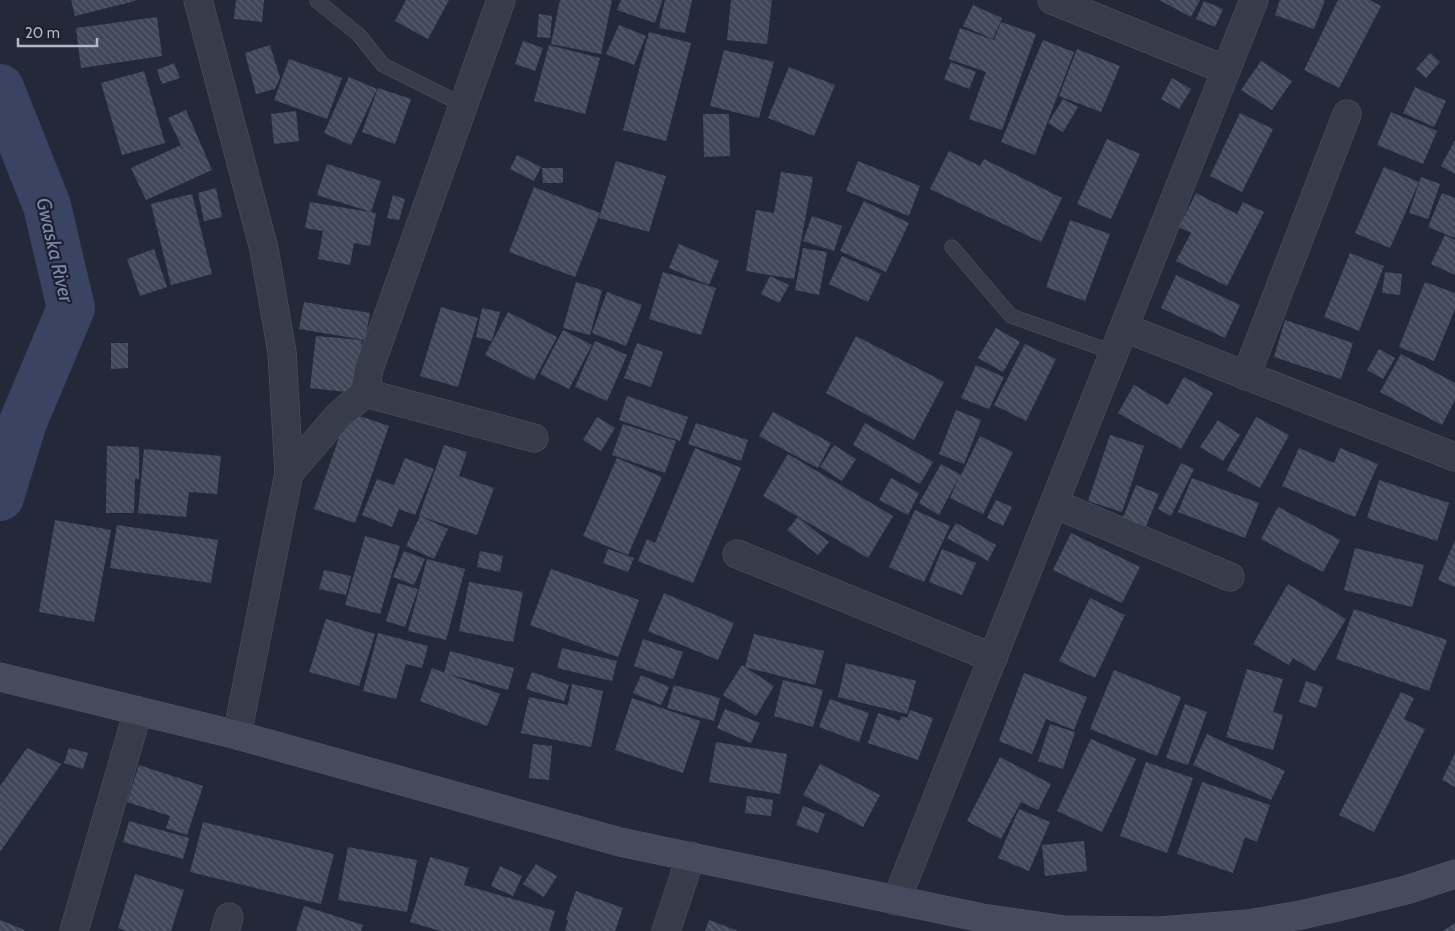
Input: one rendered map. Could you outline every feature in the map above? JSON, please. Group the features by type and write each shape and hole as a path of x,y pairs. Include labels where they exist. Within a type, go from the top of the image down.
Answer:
{"street":[{"path":"198,0 264,249 282,352 289,473 237,735"},
{"path":"289,473 339,415 365,393 369,369 500,0"},
{"path":"1052,0 1226,70"},
{"path":"896,901 1254,0"},
{"path":"1246,376 1347,114"},
{"path":"1120,340 1246,376 1455,457"},
{"path":"365,393 534,438"},
{"path":"1055,504 1230,577"},
{"path":"737,554 993,658"},
{"path":"6,679 237,735 620,842 896,901 982,918 1065,930 1159,931 1248,924 1301,916 1406,890 1455,874"},
{"path":"74,931 138,711"},
{"path":"666,931 691,856"}],"lane":[{"path":"317,1 358,35 383,65 463,105"},
{"path":"952,247 1011,316 1120,340"}],"building":[{"path":"71,0 135,0 135,1 75,16"},
{"path":"236,0 264,0 262,22 234,19"},
{"path":"406,0 449,0 428,39 395,21"},
{"path":"560,0 612,0 601,54 551,44"},
{"path":"621,0 662,1 655,23 617,10"},
{"path":"665,0 692,0 685,33 659,28"},
{"path":"731,0 772,0 767,44 727,40"},
{"path":"1159,0 1200,0 1191,17"},
{"path":"1280,0 1325,0 1314,29 1275,15"},
{"path":"1338,0 1370,0 1381,6 1339,88 1304,70"},
{"path":"1204,1 1223,9 1215,27 1196,19"},
{"path":"973,5 1002,18 993,39 963,26"},
{"path":"539,14 552,16 550,38 537,37"},
{"path":"157,17 162,56 81,68 76,28"},
{"path":"1001,22 1036,34 1002,130 969,119 986,72 949,59 960,28 994,40"},
{"path":"619,25 646,36 634,65 606,54"},
{"path":"649,32 691,43 666,141 623,130"},
{"path":"1043,40 1074,52 1035,155 1001,142"},
{"path":"523,41 543,48 535,71 515,64"},
{"path":"270,45 280,78 275,89 256,94 245,53"},
{"path":"549,45 600,58 585,114 534,101"},
{"path":"1077,49 1120,66 1101,112 1059,96"},
{"path":"724,50 774,62 759,118 710,106"},
{"path":"1430,53 1440,62 1426,78 1416,69"},
{"path":"289,59 342,78 327,119 274,100"},
{"path":"1261,61 1292,81 1272,110 1241,90"},
{"path":"951,62 976,72 969,89 944,79"},
{"path":"174,63 180,78 162,84 157,70"},
{"path":"789,67 835,85 814,136 768,118"},
{"path":"144,71 165,143 122,155 101,83"},
{"path":"349,77 377,89 351,145 324,133"},
{"path":"1172,78 1191,89 1179,109 1161,99"},
{"path":"1415,87 1446,101 1434,127 1403,113"},
{"path":"378,88 411,99 395,144 362,132"},
{"path":"1063,99 1078,107 1063,132 1048,123"},
{"path":"186,110 212,170 146,200 131,168 181,145 168,118"},
{"path":"296,111 299,141 274,144 271,114"},
{"path":"1391,112 1437,131 1423,164 1377,145"},
{"path":"1240,113 1273,129 1242,192 1210,176"},
{"path":"703,114 729,114 730,156 704,157"},
{"path":"1107,139 1140,154 1111,219 1077,204"},
{"path":"1455,140 1455,174 1441,166"},
{"path":"949,151 980,166 984,159 1062,198 1041,242 930,189"},
{"path":"517,155 541,167 534,181 510,169"},
{"path":"616,161 666,176 649,232 599,218"},
{"path":"858,161 920,186 909,216 846,191"},
{"path":"327,164 381,181 371,212 317,195"},
{"path":"1384,167 1419,182 1390,248 1355,233"},
{"path":"542,168 563,168 563,183 543,183"},
{"path":"781,172 813,177 794,279 746,271 756,210 774,213"},
{"path":"1421,177 1440,184 1428,219 1409,213"},
{"path":"534,187 600,213 575,277 509,252"},
{"path":"216,188 222,217 204,221 198,193"},
{"path":"1196,193 1237,214 1243,202 1264,212 1227,286 1176,261 1191,233 1179,227"},
{"path":"1442,193 1455,198 1455,238 1428,227"},
{"path":"192,194 212,274 171,285 151,204"},
{"path":"393,195 405,199 399,220 387,218"},
{"path":"864,201 909,223 886,272 840,251"},
{"path":"310,202 376,213 370,246 354,243 350,265 318,259 323,231 305,228"},
{"path":"812,216 842,226 834,251 803,241"},
{"path":"1070,220 1110,234 1085,301 1046,287"},
{"path":"1445,235 1455,240 1455,275 1431,264"},
{"path":"679,244 719,261 709,285 669,268"},
{"path":"803,248 827,252 819,295 795,290"},
{"path":"154,249 167,287 140,296 127,259"},
{"path":"1350,253 1384,266 1359,331 1324,317"},
{"path":"842,256 881,274 868,302 829,284"},
{"path":"663,272 716,288 701,335 649,319"},
{"path":"1385,272 1402,274 1400,295 1382,293"},
{"path":"1176,275 1240,305 1225,338 1161,308"},
{"path":"770,276 789,285 779,303 761,294"},
{"path":"576,282 602,290 590,335 563,328"},
{"path":"1425,282 1455,293 1455,309 1434,361 1399,347"},
{"path":"607,292 642,305 626,346 592,333"},
{"path":"304,302 370,313 365,340 299,329"},
{"path":"441,307 478,318 458,387 420,376"},
{"path":"482,308 500,312 492,341 476,337"},
{"path":"508,312 557,337 534,380 485,355"},
{"path":"1285,320 1353,343 1341,379 1274,357"},
{"path":"996,328 1020,342 1003,372 978,358"},
{"path":"563,330 592,345 569,389 540,374"},
{"path":"316,336 362,340 356,393 310,388"},
{"path":"856,336 944,382 914,440 826,393"},
{"path":"595,341 627,355 607,401 575,387"},
{"path":"111,343 128,343 128,368 111,369"},
{"path":"637,343 663,352 651,387 624,378"},
{"path":"1025,344 1056,359 1026,421 994,405"},
{"path":"1379,349 1395,358 1383,379 1367,370"},
{"path":"1401,354 1455,383 1455,400 1442,425 1380,392"},
{"path":"976,365 1004,377 989,409 961,398"},
{"path":"1184,377 1213,393 1181,449 1118,413 1134,385 1168,405"},
{"path":"627,396 688,417 680,441 619,420"},
{"path":"956,410 981,420 964,464 939,454"},
{"path":"348,412 389,426 355,523 314,509"},
{"path":"773,412 831,443 818,468 759,436"},
{"path":"597,417 615,428 601,451 583,440"},
{"path":"1256,417 1289,435 1260,488 1227,470"},
{"path":"1218,420 1240,435 1223,461 1200,447"},
{"path":"696,423 748,440 741,461 688,444"},
{"path":"865,423 933,462 920,484 853,445"},
{"path":"623,424 676,441 665,473 612,455"},
{"path":"1110,435 1144,446 1122,512 1088,501"},
{"path":"980,436 1013,452 983,514 950,498 959,477 939,515 919,503 941,464 961,475"},
{"path":"444,445 467,452 459,476 494,488 477,535 419,516"},
{"path":"834,445 856,459 842,481 820,467"},
{"path":"107,446 139,447 139,479 135,479 134,513 106,513"},
{"path":"695,448 741,468 693,583 638,561 647,539 655,543"},
{"path":"1299,448 1334,463 1340,448 1378,464 1355,517 1282,486"},
{"path":"144,449 221,456 217,494 189,492 186,517 138,513"},
{"path":"788,454 893,516 868,558 763,496"},
{"path":"405,458 434,469 415,515 399,509 392,527 362,515 377,479 394,485"},
{"path":"617,458 662,477 628,555 583,536"},
{"path":"1181,463 1194,469 1171,516 1158,509"},
{"path":"891,478 919,493 908,515 879,500"},
{"path":"1192,478 1259,503 1245,538 1178,512"},
{"path":"1379,480 1449,503 1437,541 1367,518"},
{"path":"1136,485 1159,494 1145,529 1122,520"},
{"path":"996,500 1012,507 1003,526 987,518"},
{"path":"1278,507 1340,540 1323,572 1261,539"},
{"path":"915,510 950,526 924,582 889,567"},
{"path":"420,516 448,529 434,559 406,546"},
{"path":"798,517 829,542 818,555 787,530"},
{"path":"55,520 111,530 94,622 39,612"},
{"path":"956,523 996,545 988,561 947,538"},
{"path":"117,525 218,540 211,583 110,568"},
{"path":"1071,533 1140,567 1122,603 1053,570"},
{"path":"365,536 400,546 380,614 345,605"},
{"path":"1455,540 1455,587 1438,580"},
{"path":"1355,548 1424,565 1412,607 1344,590"},
{"path":"608,549 634,558 628,572 603,563"},
{"path":"942,549 976,563 962,595 929,582"},
{"path":"404,551 425,559 414,585 393,577"},
{"path":"480,551 503,556 500,572 477,567"},
{"path":"427,559 465,569 446,640 408,631"},
{"path":"551,569 639,600 618,657 530,625"},
{"path":"324,570 351,576 346,595 319,589"},
{"path":"469,582 523,592 513,642 459,631"},
{"path":"398,583 418,589 405,627 386,621"},
{"path":"1288,584 1346,619 1315,671 1293,658 1289,665 1253,644"},
{"path":"664,593 734,623 718,660 648,631"},
{"path":"1090,598 1125,615 1095,678 1059,661"},
{"path":"1354,609 1447,640 1429,691 1336,659"},
{"path":"326,619 375,634 359,686 309,672"},
{"path":"378,633 428,646 422,668 406,664 396,699 363,691"},
{"path":"754,634 824,651 815,685 745,667"},
{"path":"643,639 683,652 673,679 634,666"},
{"path":"562,648 617,661 612,681 557,668"},
{"path":"450,651 514,668 508,690 444,673"},
{"path":"846,663 916,681 907,714 838,697"},
{"path":"742,665 774,686 756,716 723,695"},
{"path":"432,668 500,694 487,726 420,701"},
{"path":"1247,669 1283,679 1273,712 1283,715 1273,750 1226,737"},
{"path":"1114,670 1181,697 1157,756 1090,729"},
{"path":"532,672 569,685 564,701 526,689"},
{"path":"1024,673 1087,697 1074,730 1046,719 1032,754 999,741"},
{"path":"641,675 669,687 661,705 633,693"},
{"path":"783,680 823,690 813,727 774,716"},
{"path":"1306,681 1323,687 1316,708 1299,702"},
{"path":"572,684 603,691 591,747 521,733 529,697 568,705"},
{"path":"674,685 720,698 714,721 667,708"},
{"path":"1401,692 1414,698 1404,719 1425,729 1374,832 1339,815"},
{"path":"632,698 700,721 683,773 615,750"},
{"path":"830,699 869,713 859,742 819,727"},
{"path":"1185,704 1207,712 1188,765 1166,758"},
{"path":"725,709 760,723 751,743 717,728"},
{"path":"910,710 933,718 918,760 868,743 878,713 900,721 901,716 907,718"},
{"path":"1050,724 1075,732 1063,769 1038,761"},
{"path":"1207,734 1285,771 1271,800 1193,765"},
{"path":"1091,739 1136,759 1102,832 1057,811"},
{"path":"716,742 787,754 780,794 709,782"},
{"path":"533,744 552,746 549,780 529,778"},
{"path":"27,748 61,764 0,852 0,786"},
{"path":"69,748 88,753 83,769 64,763"},
{"path":"1455,753 1455,787 1442,780"},
{"path":"1000,757 1051,784 1038,810 1021,802 1001,839 967,821"},
{"path":"1146,762 1193,778 1167,853 1120,836"},
{"path":"820,764 880,795 863,827 803,795"},
{"path":"139,765 203,786 187,835 166,828 170,816 127,802"},
{"path":"1202,782 1270,805 1257,842 1245,837 1233,873 1177,854"},
{"path":"747,796 773,800 771,816 745,813"},
{"path":"803,806 825,814 818,833 796,825"},
{"path":"1019,809 1050,822 1029,871 998,858"},
{"path":"129,821 189,838 183,859 123,842"},
{"path":"203,822 334,854 321,904 190,872"},
{"path":"1084,841 1087,871 1045,876 1042,845"},
{"path":"348,847 417,860 407,912 338,900"},
{"path":"430,857 469,868 464,885 555,911 549,931 440,931 410,922"},
{"path":"536,864 557,876 544,897 523,884"},
{"path":"500,866 522,876 513,896 491,886"},
{"path":"135,874 184,890 171,931 126,931 118,928"},
{"path":"576,891 623,908 615,931 565,931 568,920 566,919"},
{"path":"304,906 363,925 361,931 296,931"},
{"path":"0,920 22,929 25,931 0,931"},
{"path":"709,920 738,931 705,931"},
{"path":"1455,923 1455,931 1443,931"}],"waterway":[{"name":"Gwaska River","path":"0,88 47,206 71,308 23,422 0,497"}]}
